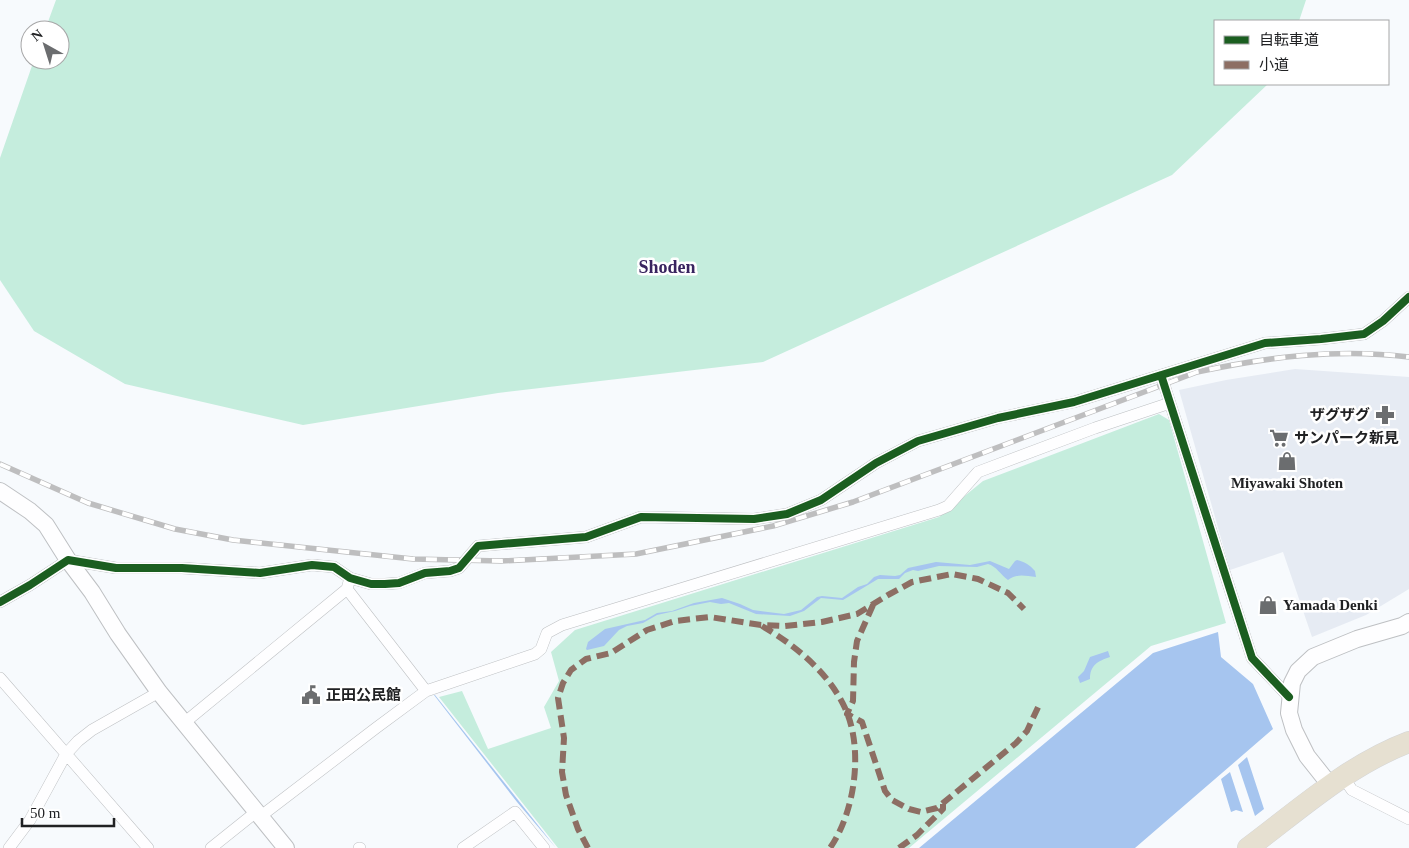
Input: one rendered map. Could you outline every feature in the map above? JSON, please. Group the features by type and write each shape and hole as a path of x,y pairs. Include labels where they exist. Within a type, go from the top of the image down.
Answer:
{"highway":[{"path":"1248,848 1336,781 1372,759 1409,742"}],"street":[{"path":"184,722 348,583 399,582 425,573 450,571 459,568 478,546 586,537 642,517 754,519 787,514 821,500 876,463 918,441 998,418 1074,402 1265,343 1364,334 1383,321 1409,297"},
{"path":"1162,375 1252,658 1289,697"},
{"path":"211,848 426,691 535,654 541,649 547,633 562,625 939,510 948,506 978,472 1095,428 1170,403"},
{"path":"0,492 46,525 159,692 286,848"},
{"path":"0,602 68,560 116,568 182,568 260,573 312,566 334,567 348,583 426,691"},
{"path":"1409,622 1402,626 1357,639 1313,657 1298,671 1292,683 1289,697 1289,713 1306,756 1336,781 1409,819"},
{"path":"0,678 148,848"},
{"path":"9,848 30,820 66,754 78,740 159,692"},
{"path":"464,848 515,812 544,848"}],"shaded area":[{"name":"サンパーク新見","path":"1295,369 1409,377 1409,589 1366,615 1312,637 1283,552 1230,570 1179,390"}],"green space":[{"path":"56,0 1306,0 1299,20 1214,20 1214,85 1267,85 1172,175 763,362 498,393 303,425 125,384 34,331 0,280 0,158 31,70 70,70 70,20 49,20"},
{"path":"1159,414 1169,420 1226,623 1151,646 909,848 558,848 439,697 462,691 488,749 551,728 544,707 559,681 551,652 575,630 939,517 983,481"}],"water":[{"path":"1017,560 1031,567 1035,571 1036,577 1018,576 1008,580 988,564 977,567 939,566 918,571 913,570 905,573 899,579 878,579 843,600 821,598 804,611 790,616 756,614 729,603 710,602 657,615 643,623 627,626 619,630 604,646 586,649 588,642 605,629 645,620 657,613 672,611 694,603 722,598 753,610 784,614 801,610 817,597 842,598 858,587 867,584 874,577 880,575 900,575 908,568 936,562 970,565 990,561 1009,569"},
{"path":"1218,632 1221,657 1253,684 1273,729 1135,848 919,848 1153,653"},
{"path":"1108,651 1110,657 1096,664 1091,670 1090,679 1080,683 1078,677 1084,671 1090,657"},
{"path":"435,695 556,848 517,802"},
{"path":"1247,757 1264,809 1255,816 1238,765"},
{"path":"1230,772 1243,812 1236,810 1231,812 1221,779"}],"railway":[{"path":"0,464 88,503 175,529 233,540 413,559 501,561 636,554 773,526 853,502 1197,372 1276,358 1329,354 1382,354 1409,357"}],"marked path":[{"path":"588,848 578,829 566,795 562,772 564,738 558,698 563,683 571,670 586,659 611,653 647,630 675,621 710,617 761,625 785,626 822,622 857,614 912,582 952,574 978,579 1008,593 1024,609"},
{"path":"873,605 857,641 854,662 853,701 847,714 862,722 885,791 892,800 909,809 921,812 937,808 1016,743 1027,731 1040,703"},
{"path":"762,626 799,651 830,683 845,708 851,724 855,761 851,799 846,817 830,848"},
{"path":"899,848 917,835 943,809 943,804"}],"cycle path":[{"path":"0,602 68,560 116,568 182,568 260,573 312,565 334,567 350,578 371,584 385,584 399,583 425,573 450,571 459,568 478,546 586,537 641,517 754,519 787,514 821,500 876,463 918,441 998,418 1074,402 1265,343 1364,334 1383,321 1409,297"},
{"path":"1161,375 1252,658 1289,697"}],"place":[{"name":"ザグザグ","path":"1385,415"},
{"name":"サンパーク新見","path":"1279,438"},
{"name":"Miyawaki Shoten","path":"1287,461"},
{"name":"Yamada Denki","path":"1268,605"},
{"name":"正田公民館","path":"311,695"}],"district":[{"name":"Shoden","path":"667,267"}]}
